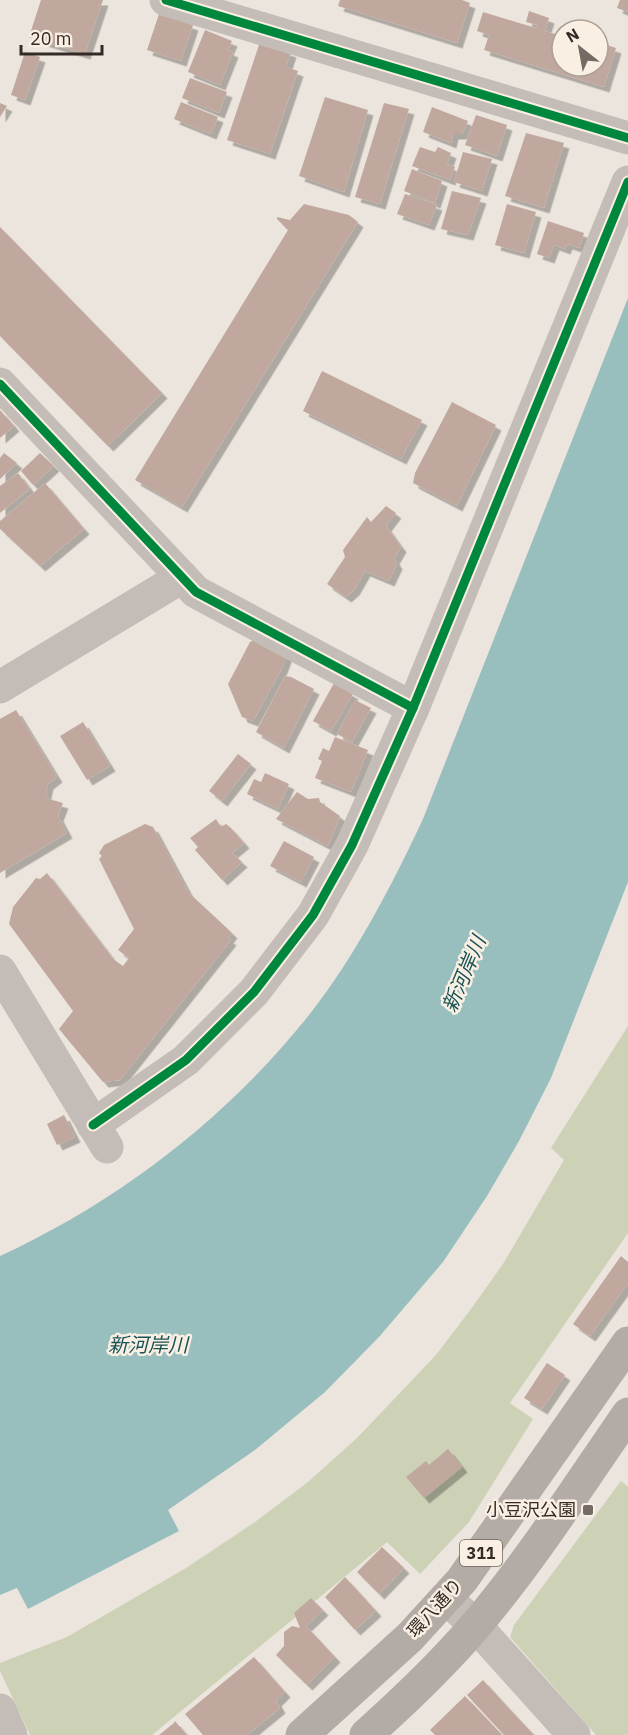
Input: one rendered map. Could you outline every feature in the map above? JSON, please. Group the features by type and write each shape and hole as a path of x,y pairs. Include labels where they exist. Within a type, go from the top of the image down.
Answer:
{"main road":[{"name":"環八通り","path":"302,1735 410,1637 462,1580 628,1343"},
{"name":"311","path":"366,1735 428,1677 476,1626 528,1558 628,1414"}],"street":[{"path":"166,0 628,138"},
{"path":"0,971 100,1136 186,1060 254,992 313,915 352,845 413,708 628,182"},
{"path":"0,384 196,592 413,708"},
{"path":"0,687 182,577"},
{"path":"446,1598 476,1626 574,1735"},
{"path":"0,1710 11,1735"}],"green space":[{"path":"628,1026 628,1233 510,1403 533,1419 469,1522 420,1574 387,1542 152,1735 30,1735 0,1671 0,1663 67,1637 186,1568 255,1522 308,1482 358,1437 436,1355 503,1264 564,1160 551,1148"},
{"path":"621,1481 628,1487 628,1735 596,1735 510,1637 514,1625"}],"water":[{"name":"新河岸川","path":"628,298 628,882 551,1078 519,1141 487,1196 443,1262 379,1337 325,1392 255,1450 168,1510 179,1531 28,1609 17,1588 0,1595 0,1256 87,1210 168,1154 207,1122 277,1053 309,1015 342,969 385,895 423,819"}],"building":[{"path":"41,0 103,0 85,54 29,37"},
{"path":"340,0 462,0 470,3 457,43 338,6"},
{"path":"620,0 628,0 628,12 617,8"},
{"path":"529,11 549,18 545,31 550,32 550,70 484,50 489,35 477,31 483,12 536,28 537,25 526,22"},
{"path":"159,14 193,25 181,61 147,50"},
{"path":"205,30 232,41 228,50 233,52 220,85 188,72"},
{"path":"260,42 291,52 286,67 298,71 270,154 227,140"},
{"path":"610,46 616,48 610,68"},
{"path":"25,52 40,57 25,100 11,95"},
{"path":"190,78 227,92 219,113 182,98"},
{"path":"575,78 607,78 604,87"},
{"path":"325,97 368,110 344,192 299,176"},
{"path":"181,102 218,117 211,134 174,119"},
{"path":"0,103 7,106 0,117"},
{"path":"384,103 409,109 380,204 355,197"},
{"path":"432,107 468,121 462,134 453,134 451,143 423,132"},
{"path":"476,115 507,125 497,156 465,145"},
{"path":"526,133 564,143 544,208 505,196"},
{"path":"420,147 435,152 438,147 451,153 447,164 455,167 450,180 412,166"},
{"path":"463,152 492,159 482,191 454,182"},
{"path":"412,169 442,181 435,203 404,191"},
{"path":"452,191 481,198 468,235 441,229"},
{"path":"405,194 437,205 429,225 397,214"},
{"path":"304,204 349,215 358,222 182,507 135,480 288,230 277,217 290,220"},
{"path":"507,204 536,212 524,253 495,245"},
{"path":"548,221 584,233 579,248 567,244 565,249 554,245 549,258 537,254"},
{"path":"0,227 162,393 108,446 0,336"},
{"path":"322,371 422,420 401,459 303,411"},
{"path":"452,402 496,425 457,506 413,483 415,473"},
{"path":"0,410 14,426 0,438"},
{"path":"4,453 17,463 0,479 0,458"},
{"path":"40,453 54,466 33,485 21,471"},
{"path":"18,473 30,489 0,513 0,486"},
{"path":"45,483 84,529 40,566 0,529 0,521"},
{"path":"386,506 396,513 386,526 401,547 394,559 397,564 389,581 365,571 354,590 346,597 327,584 345,557 343,550 367,517 371,522"},
{"path":"260,637 288,652 282,668 253,721 242,717 228,684 250,642"},
{"path":"285,676 314,689 284,748 256,732"},
{"path":"334,683 353,694 331,731 313,721"},
{"path":"355,700 371,708 352,742 337,734"},
{"path":"16,710 57,777 48,784 46,793 49,799 63,803 58,816 67,833 0,873 0,719"},
{"path":"83,722 110,766 87,780 60,736"},
{"path":"335,737 368,750 351,792 315,778 322,761 318,759 323,748 329,751"},
{"path":"238,754 251,764 222,801 209,791"},
{"path":"265,773 289,784 278,809 247,794 254,779 261,782"},
{"path":"297,792 308,799 319,798 320,802 340,816 328,846 276,819"},
{"path":"216,819 221,827 226,824 231,828 244,843 232,853 242,862 222,880 195,850 198,847 190,838"},
{"path":"145,824 153,827 188,892 232,933 228,938 231,940 120,1080 103,1082 59,1029 73,1011 9,924 13,907 36,878 40,879 47,873 113,959 123,966 129,958 118,950 134,929 99,859 102,856 99,853 104,845"},
{"path":"284,841 314,857 301,882 270,866"},
{"path":"64,1115 75,1137 57,1145 47,1124"},
{"path":"621,1256 628,1262 628,1283 590,1336 573,1324"},
{"path":"547,1363 565,1375 542,1409 524,1398"},
{"path":"448,1449 462,1467 424,1498 406,1477 426,1461 429,1465"},
{"path":"382,1547 404,1568 379,1594 357,1572"},
{"path":"345,1577 376,1611 355,1630 325,1597"},
{"path":"311,1598 323,1610 306,1626 335,1657 307,1685 276,1655 284,1646 284,1632 292,1626 300,1628 294,1613"},
{"path":"254,1657 285,1692 276,1701 280,1708 247,1735 203,1735 185,1714"},
{"path":"483,1680 534,1735 504,1735 467,1695"},
{"path":"465,1696 502,1735 435,1735 430,1730"},
{"path":"175,1721 187,1735 159,1735 174,1723"}],"cycle path":[{"path":"166,0 628,138"},
{"path":"93,1125 186,1060 254,992 313,915 352,845 413,708 628,182"},
{"path":"0,384 196,592 413,708"}],"place":[{"name":"小豆沢公園","path":"588,1510"}]}
